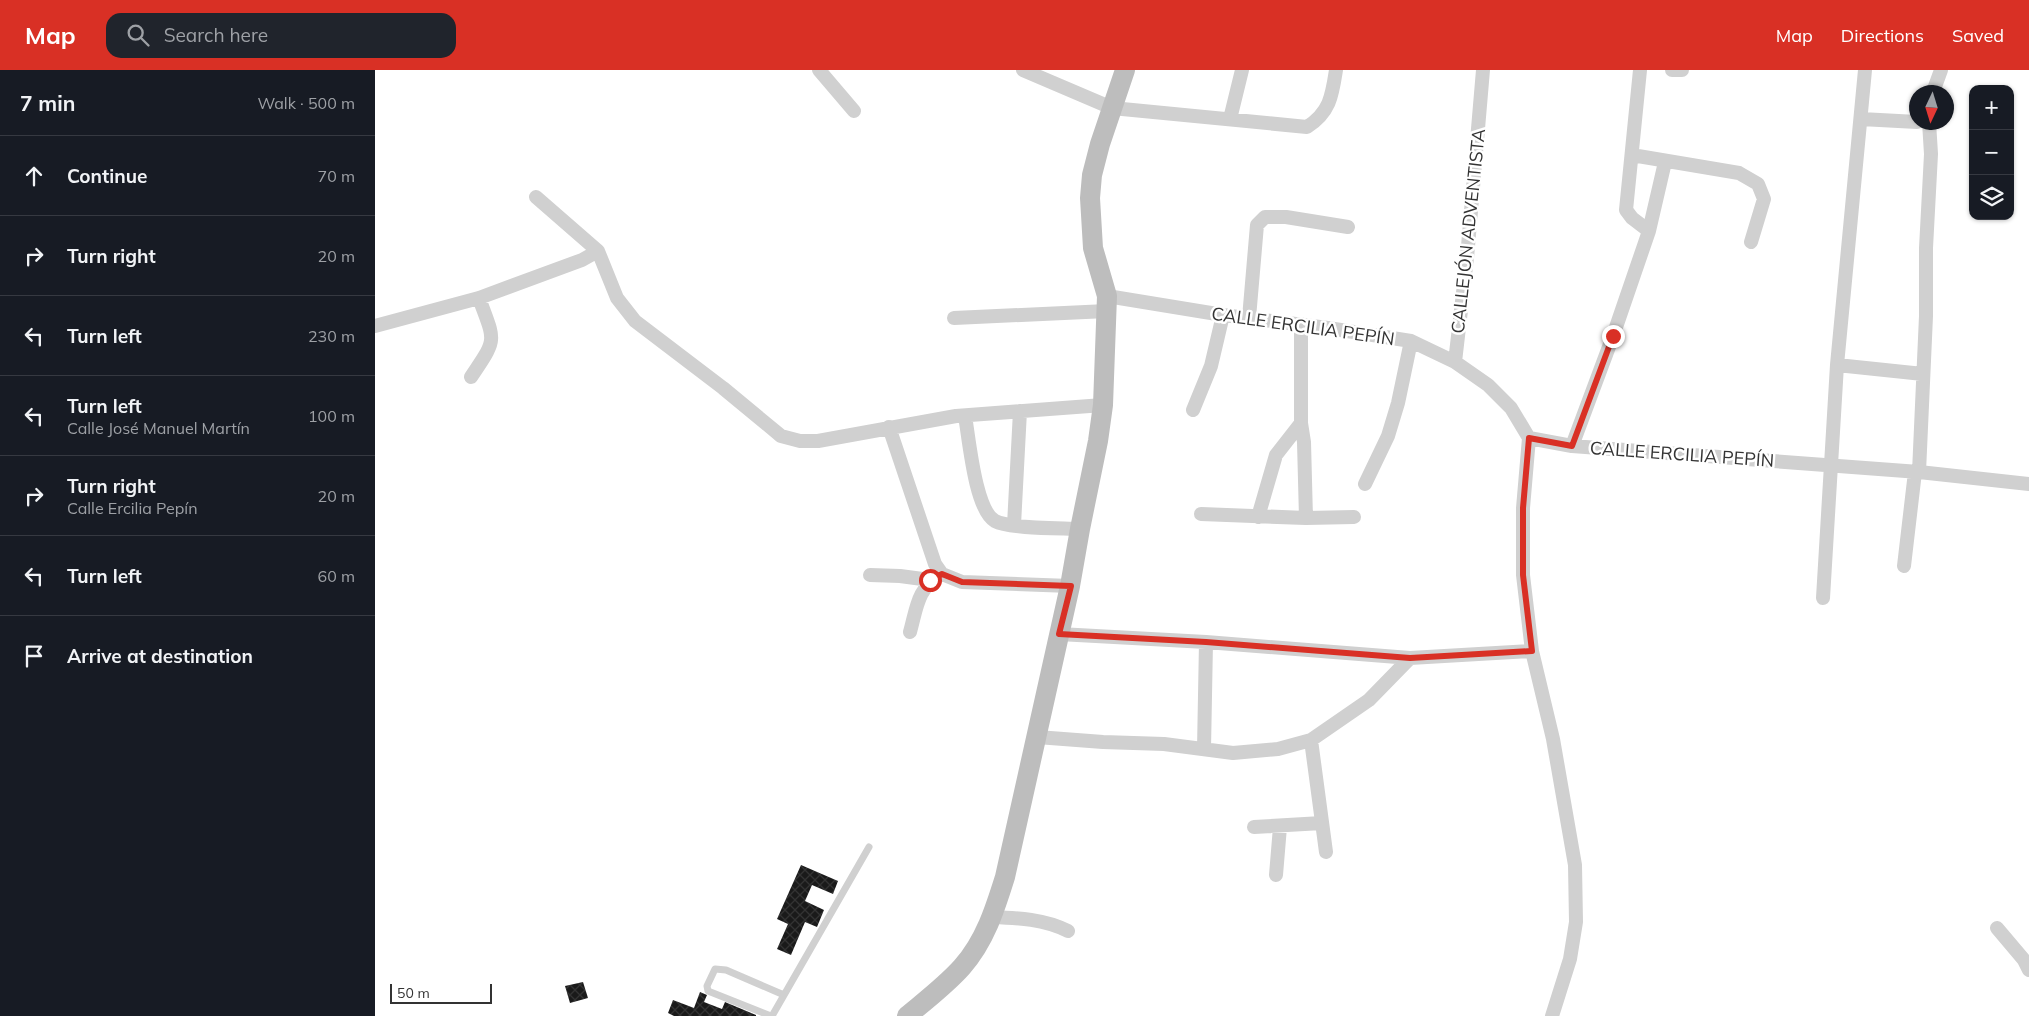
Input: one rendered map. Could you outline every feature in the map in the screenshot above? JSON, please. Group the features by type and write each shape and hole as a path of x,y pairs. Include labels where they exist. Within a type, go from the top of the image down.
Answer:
{"street":[{"path":"818,70 854,111"},
{"path":"1023,70 1112,108 1307,127 1317,121 1326,109 1332,97 1336,70"},
{"path":"907,1016 962,968 978,946 992,917 1005,877 1021,796 1037,737 1071,586 1080,529 1098,441 1103,405 1107,303 1093,248 1089,198 1092,174 1100,144 1125,70"},
{"path":"1231,119 1242,70"},
{"name":"CALLEJÓN ADVENTISTA","path":"1455,362 1468,249 1483,70"},
{"path":"1640,70 1627,210 1632,218 1649,231"},
{"path":"1672,70 1682,70"},
{"path":"1823,598 1837,365 1865,70"},
{"path":"1936,85 1941,70"},
{"path":"1861,119 1909,122"},
{"path":"1905,566 1917,472 1923,374 1931,154 1929,130"},
{"path":"1632,155 1739,173 1758,184 1764,199 1751,242"},
{"path":"1572,446 1613,336 1649,231 1665,162"},
{"path":"536,197 598,251 617,298 635,321 723,388 781,436 800,441 819,441 889,427 965,416 1103,405"},
{"path":"1249,318 1257,225 1265,217 1286,217 1348,227"},
{"path":"375,326 479,298 582,260 598,251"},
{"path":"471,377 490,348 493,337 479,298"},
{"name":"CALLE ERCILIA PEPÍN","path":"953,318 1107,303 1301,324 1411,341 1455,362 1487,385 1511,408 1529,438 1572,446 1917,472 2029,484"},
{"path":"1193,410 1211,366 1223,315"},
{"path":"1301,324 1301,423 1304,442 1306,518"},
{"path":"1365,484 1388,436 1398,403 1411,341"},
{"path":"1837,365 1923,374"},
{"path":"1015,526 1021,412"},
{"path":"965,416 979,496 987,513 995,521 1015,526 1080,529"},
{"path":"1259,517 1276,455 1301,423"},
{"path":"889,427 935,564 936,577 919,598 910,632"},
{"path":"1529,438 1523,508 1523,575 1532,651 1553,739 1575,865 1576,922 1570,959 1552,1016"},
{"path":"1201,514 1306,518 1354,517"},
{"path":"870,575 936,577 962,582 1071,586"},
{"path":"1059,634 1206,642 1410,658 1532,651"},
{"path":"1204,749 1206,642"},
{"path":"1037,737 1164,744 1233,753 1278,749 1311,740 1369,700 1410,658"},
{"path":"1311,740 1326,852"},
{"path":"1254,827 1322,823"},
{"path":"1276,876 1279,827"},
{"path":"992,917 1029,919 1052,923 1068,931"},
{"path":"1997,928 2024,960 2029,970"}],"lane":[{"path":"784,995 726,970 715,970 707,986 708,991 772,1016 784,995 869,846"}],"building":[{"path":"801,865 838,881 833,894 812,885 805,901 824,910 817,927 805,922 791,955 777,949 788,924 777,919"},
{"path":"583,982 588,998 570,1003 565,986"},
{"path":"700,992 707,995 704,1002 722,1009 725,1002 756,1016 674,1016 668,1013 673,1000 694,1008"}],"route":[{"path":"930,580 942,574 962,582 1071,586 1059,634 1206,642 1410,658 1532,651 1523,575 1523,508 1529,438 1572,446 1613,336"}]}
